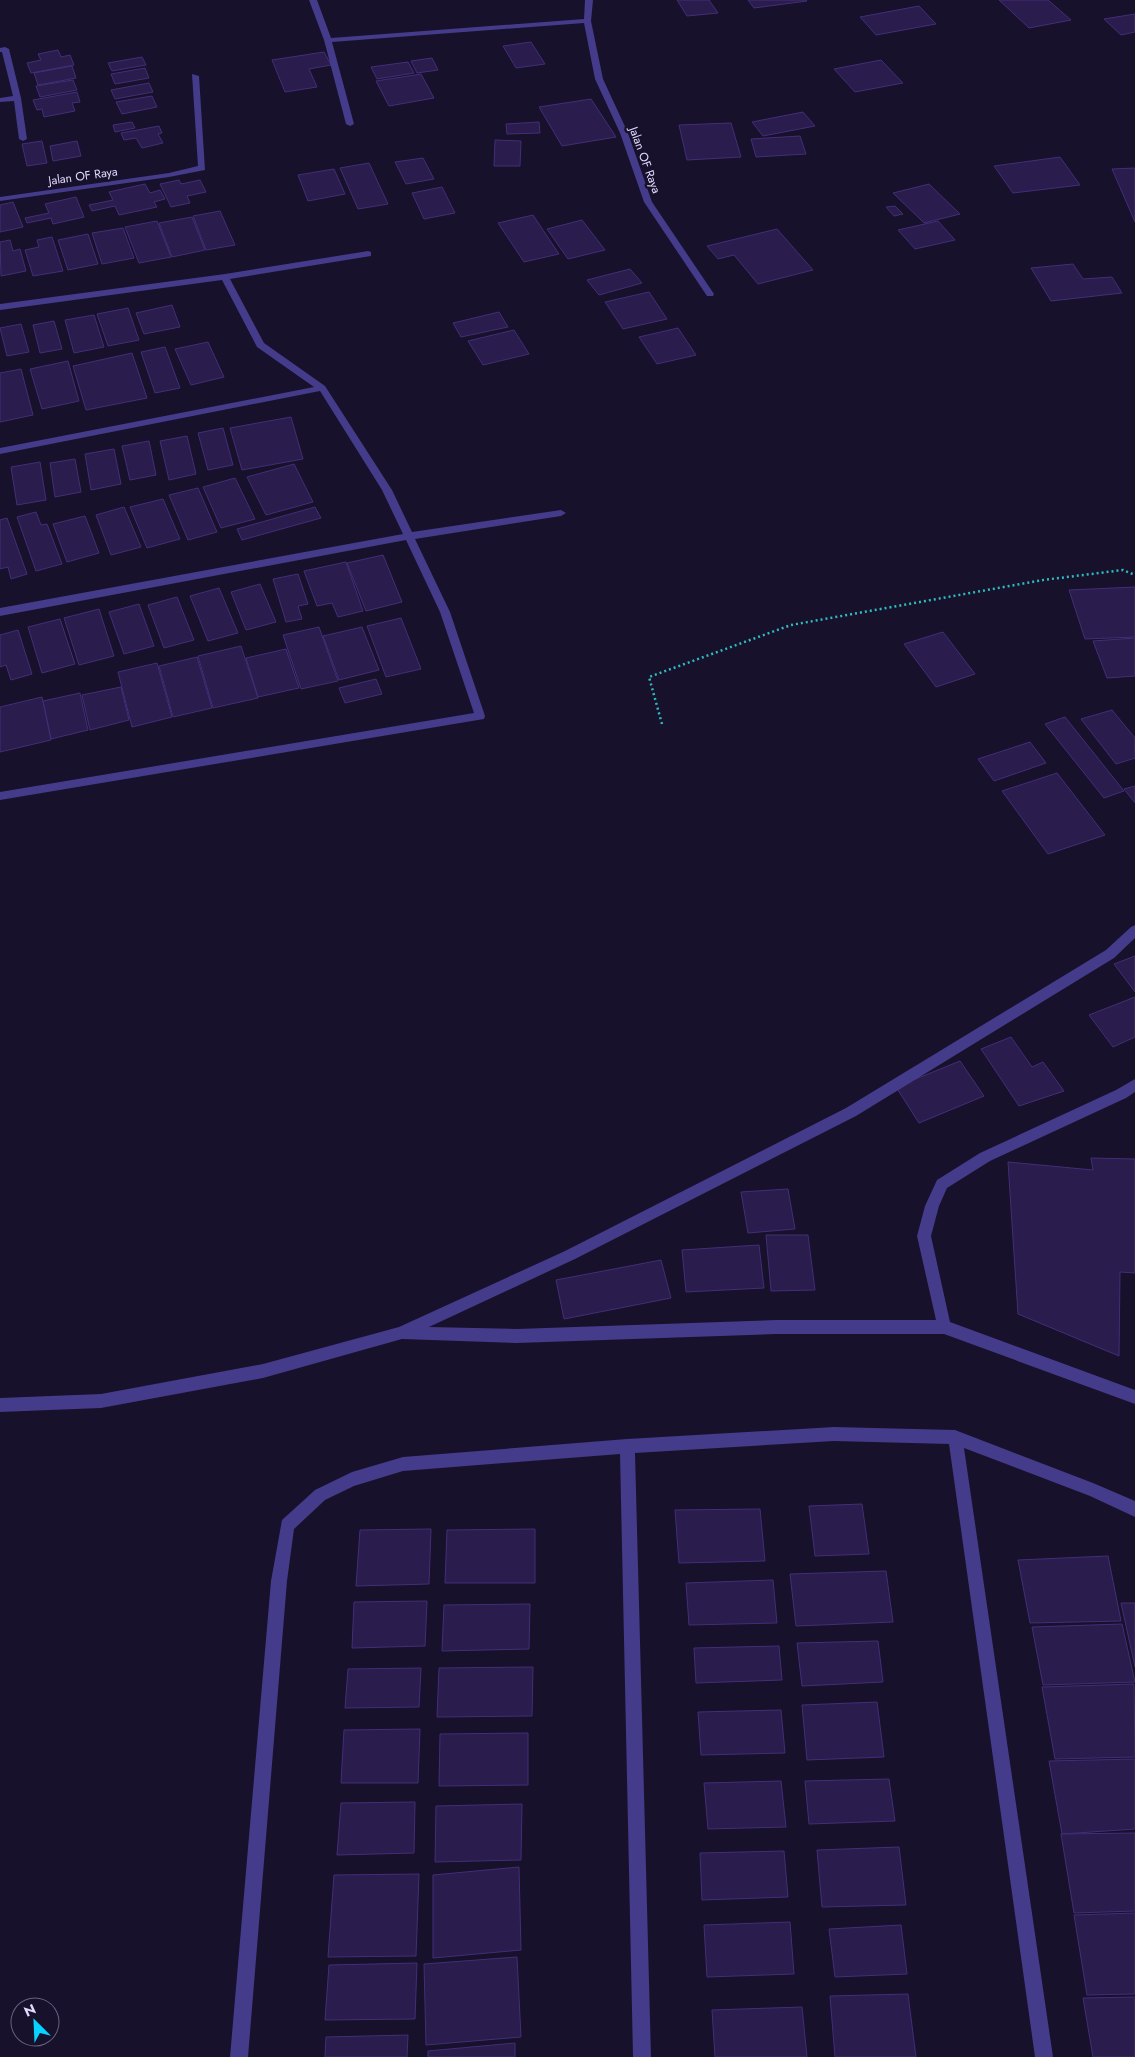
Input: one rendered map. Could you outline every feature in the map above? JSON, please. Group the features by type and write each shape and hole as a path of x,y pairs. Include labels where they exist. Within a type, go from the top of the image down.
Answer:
{"street":[{"path":"313,0 328,40 350,124"},
{"name":"Jalan OF Raya","path":"589,0 587,21 599,78 624,133 648,202 710,294"},
{"path":"328,40 587,21"},
{"path":"0,50 5,49 17,98 23,138"},
{"name":"Jalan OF Raya","path":"0,198 169,175 202,168 195,76"},
{"path":"0,100 17,98"},
{"path":"0,308 225,278 368,254"},
{"path":"0,796 480,716 445,612 387,490 322,388 260,345 225,278"},
{"path":"0,451 322,388"},
{"path":"0,612 409,537 561,513"},
{"path":"0,1405 101,1401 263,1371 400,1333 570,1255 852,1112 1110,954 1135,930"},
{"path":"944,1327 924,1236 932,1206 942,1184 985,1158 1121,1094 1135,1084"},
{"path":"400,1333 517,1336 776,1327 944,1327 1135,1396"},
{"path":"239,2057 278,1582 287,1525 320,1495 352,1479 403,1464 627,1446 834,1434 954,1437 1084,1487 1135,1509"},
{"path":"954,1437 1044,2057"},
{"path":"627,1446 642,2057"}],"path":[{"path":"662,724 649,677 791,625 1043,580 1122,570 1135,575"}],"building":[{"path":"677,0 709,0 718,13 687,16"},
{"path":"748,0 806,0 807,1 754,8"},
{"path":"999,0 1048,0 1071,20 1029,28"},
{"path":"919,6 936,24 876,35 860,17"},
{"path":"1135,14 1135,32 1121,35 1104,19"},
{"path":"531,42 545,64 516,68 503,46"},
{"path":"58,50 61,57 70,55 74,65 31,73 27,63 41,60 38,54"},
{"path":"324,52 331,65 309,69 317,87 285,92 272,60"},
{"path":"142,57 146,65 112,71 108,63"},
{"path":"432,58 438,70 417,73 411,61"},
{"path":"881,60 903,83 855,92 834,69"},
{"path":"408,62 414,73 377,79 371,67"},
{"path":"72,66 76,78 38,85 34,73"},
{"path":"145,68 149,78 115,84 111,74"},
{"path":"421,74 434,98 389,106 376,81"},
{"path":"73,80 77,90 40,97 36,86"},
{"path":"149,83 153,92 115,99 111,90"},
{"path":"77,92 80,102 72,103 75,111 44,117 42,109 37,110 33,100"},
{"path":"152,96 157,107 122,114 116,102"},
{"path":"591,99 616,137 562,146 539,107"},
{"path":"803,112 815,126 763,136 752,122"},
{"path":"132,122 135,128 115,132 113,125"},
{"path":"539,122 540,133 507,134 506,124"},
{"path":"731,123 741,157 687,160 679,125"},
{"path":"159,126 162,133 158,134 163,143 142,148 136,138 124,140 121,133"},
{"path":"800,136 806,154 756,157 751,139"},
{"path":"495,140 521,141 520,166 494,166"},
{"path":"42,141 47,163 27,166 22,144"},
{"path":"77,141 81,156 53,161 50,146"},
{"path":"1060,157 1080,185 1013,193 994,166"},
{"path":"423,158 434,179 406,184 395,162"},
{"path":"369,163 388,204 358,209 340,168"},
{"path":"1135,168 1135,222 1112,169"},
{"path":"334,169 345,194 308,201 298,175"},
{"path":"179,180 181,184 200,180 206,192 187,196 190,203 171,207 160,184"},
{"path":"145,184 150,193 160,190 165,199 154,202 157,207 119,215 115,206 92,211 89,205 113,200 109,192"},
{"path":"929,184 960,214 924,223 893,193"},
{"path":"442,187 455,213 424,219 412,193"},
{"path":"76,197 84,217 53,224 51,218 27,223 25,218 49,213 45,204"},
{"path":"13,202 23,227 0,232 0,205"},
{"path":"895,206 903,214 894,216 886,207"},
{"path":"220,211 235,245 206,250 193,216"},
{"path":"533,215 559,254 524,262 498,223"},
{"path":"192,217 205,250 172,257 159,223"},
{"path":"582,220 605,250 568,259 547,229"},
{"path":"157,221 171,257 139,263 125,227"},
{"path":"938,221 955,240 915,249 898,230"},
{"path":"123,228 134,258 102,264 92,233"},
{"path":"777,229 813,270 758,284 734,255 718,259 707,246"},
{"path":"88,234 98,264 68,270 58,240"},
{"path":"52,237 63,271 33,276 25,250 39,247 37,240"},
{"path":"10,240 13,251 20,249 26,271 1,276 0,242"},
{"path":"1073,264 1083,279 1112,277 1122,293 1051,301 1031,268"},
{"path":"630,269 642,283 599,295 587,280"},
{"path":"649,292 667,319 623,329 605,302"},
{"path":"172,305 180,327 144,334 136,313"},
{"path":"128,308 139,340 108,346 97,314"},
{"path":"499,312 508,327 461,337 453,323"},
{"path":"94,315 104,347 74,353 65,320"},
{"path":"54,321 62,349 40,353 33,325"},
{"path":"21,324 29,352 7,356 0,328"},
{"path":"678,328 696,355 657,364 639,337"},
{"path":"514,330 529,354 483,365 468,341"},
{"path":"208,342 224,377 191,385 175,349"},
{"path":"165,347 180,388 155,393 141,352"},
{"path":"132,353 147,398 86,410 73,366"},
{"path":"68,361 79,401 42,409 30,369"},
{"path":"21,369 33,415 0,422 0,373"},
{"path":"291,417 303,459 242,470 230,428"},
{"path":"223,428 233,465 208,470 198,433"},
{"path":"187,436 196,474 169,480 160,441"},
{"path":"149,441 156,475 130,480 122,446"},
{"path":"114,449 121,484 91,490 85,454"},
{"path":"75,459 81,492 55,497 50,463"},
{"path":"40,462 46,500 17,505 11,467"},
{"path":"294,464 313,502 266,515 247,477"},
{"path":"235,478 255,519 221,528 203,487"},
{"path":"198,488 217,532 188,540 169,495"},
{"path":"163,499 180,539 147,548 130,507"},
{"path":"124,507 141,547 111,555 96,515"},
{"path":"315,507 321,518 242,540 237,529"},
{"path":"36,512 41,525 47,524 62,564 36,571 17,517"},
{"path":"85,516 99,553 67,562 53,524"},
{"path":"7,518 27,574 11,579 8,567 0,569 0,520"},
{"path":"383,555 402,602 366,611 347,563"},
{"path":"346,562 363,611 338,617 332,603 317,606 304,571"},
{"path":"298,574 308,604 298,606 302,619 286,622 273,579"},
{"path":"260,584 276,622 246,630 231,592"},
{"path":"1135,587 1135,637 1085,639 1069,590"},
{"path":"219,588 238,633 208,641 190,596"},
{"path":"177,597 194,640 164,648 148,605"},
{"path":"139,604 154,646 124,654 109,612"},
{"path":"99,609 114,656 79,665 64,618"},
{"path":"401,618 421,669 386,677 367,626"},
{"path":"60,619 75,664 42,673 28,627"},
{"path":"319,627 338,681 301,689 283,635"},
{"path":"362,627 379,670 339,680 323,636"},
{"path":"18,630 32,674 11,680 6,665 0,667 0,635"},
{"path":"943,632 975,674 936,687 904,644"},
{"path":"1135,638 1135,676 1107,678 1093,641"},
{"path":"241,646 258,698 213,708 198,656"},
{"path":"286,649 299,688 258,697 246,658"},
{"path":"197,657 212,708 173,717 159,666"},
{"path":"157,663 172,717 132,727 118,672"},
{"path":"376,679 382,694 345,703 339,688"},
{"path":"121,687 129,720 90,730 82,695"},
{"path":"80,693 88,730 51,739 43,701"},
{"path":"42,697 51,740 0,752 0,707"},
{"path":"1112,710 1135,738 1135,758 1116,764 1081,719"},
{"path":"1065,717 1124,791 1104,798 1045,724"},
{"path":"1030,742 1046,763 994,781 978,759"},
{"path":"1057,773 1105,835 1048,854 1002,791"},
{"path":"1135,786 1135,803 1124,789"},
{"path":"1135,956 1135,992 1114,964"},
{"path":"1135,997 1135,1037 1113,1047 1089,1015"},
{"path":"1011,1037 1032,1067 1043,1062 1064,1091 1019,1106 981,1049"},
{"path":"960,1061 984,1096 919,1123 896,1087"},
{"path":"1091,1158 1135,1159 1135,1273 1120,1272 1119,1356 1018,1314 1008,1162 1093,1170"},
{"path":"788,1189 795,1229 748,1233 741,1192"},
{"path":"766,1235 808,1235 815,1290 771,1291"},
{"path":"759,1245 764,1288 686,1292 682,1250"},
{"path":"661,1260 671,1298 564,1319 556,1280"},
{"path":"862,1504 869,1554 815,1556 809,1506"},
{"path":"760,1509 765,1561 679,1563 675,1510"},
{"path":"431,1529 429,1584 356,1586 360,1530"},
{"path":"535,1529 535,1583 445,1583 447,1530"},
{"path":"1108,1556 1121,1621 1030,1623 1018,1560"},
{"path":"886,1571 893,1622 796,1626 790,1574"},
{"path":"773,1580 777,1623 689,1625 686,1583"},
{"path":"427,1601 425,1646 352,1648 354,1602"},
{"path":"1121,1603 1135,1603 1135,1667"},
{"path":"530,1604 529,1649 442,1651 444,1605"},
{"path":"1122,1624 1135,1682 1043,1685 1032,1627"},
{"path":"878,1641 883,1682 802,1686 797,1643"},
{"path":"779,1646 782,1680 696,1683 694,1648"},
{"path":"533,1667 532,1716 437,1717 439,1668"},
{"path":"421,1668 419,1707 345,1708 348,1669"},
{"path":"1134,1684 1135,1757 1055,1759 1042,1687"},
{"path":"877,1702 884,1757 807,1760 802,1705"},
{"path":"781,1710 785,1753 701,1755 698,1712"},
{"path":"420,1729 418,1783 341,1783 344,1730"},
{"path":"528,1733 528,1785 439,1786 440,1734"},
{"path":"1135,1759 1135,1829 1062,1834 1049,1761"},
{"path":"889,1779 895,1821 809,1824 805,1781"},
{"path":"781,1781 786,1827 708,1829 704,1783"},
{"path":"415,1802 414,1853 337,1855 341,1803"},
{"path":"522,1804 521,1860 435,1862 436,1806"},
{"path":"1135,1833 1135,1911 1074,1913 1061,1834"},
{"path":"899,1847 906,1905 822,1907 817,1850"},
{"path":"784,1851 788,1897 702,1900 700,1853"},
{"path":"519,1867 521,1950 433,1958 433,1875"},
{"path":"419,1874 416,1956 328,1957 334,1875"},
{"path":"1135,1913 1135,1994 1087,1995 1074,1915"},
{"path":"790,1922 794,1974 707,1977 704,1925"},
{"path":"901,1925 907,1974 835,1977 829,1929"},
{"path":"517,1957 521,2037 426,2045 424,1964"},
{"path":"417,1963 415,2019 325,2020 329,1965"},
{"path":"908,1994 916,2057 835,2057 830,1996"},
{"path":"1135,1997 1135,2057 1093,2057 1083,1998"},
{"path":"802,2007 807,2057 715,2057 712,2010"},
{"path":"408,2035 407,2057 325,2057 326,2037"},
{"path":"515,2043 515,2057 428,2057 428,2051"}]}
